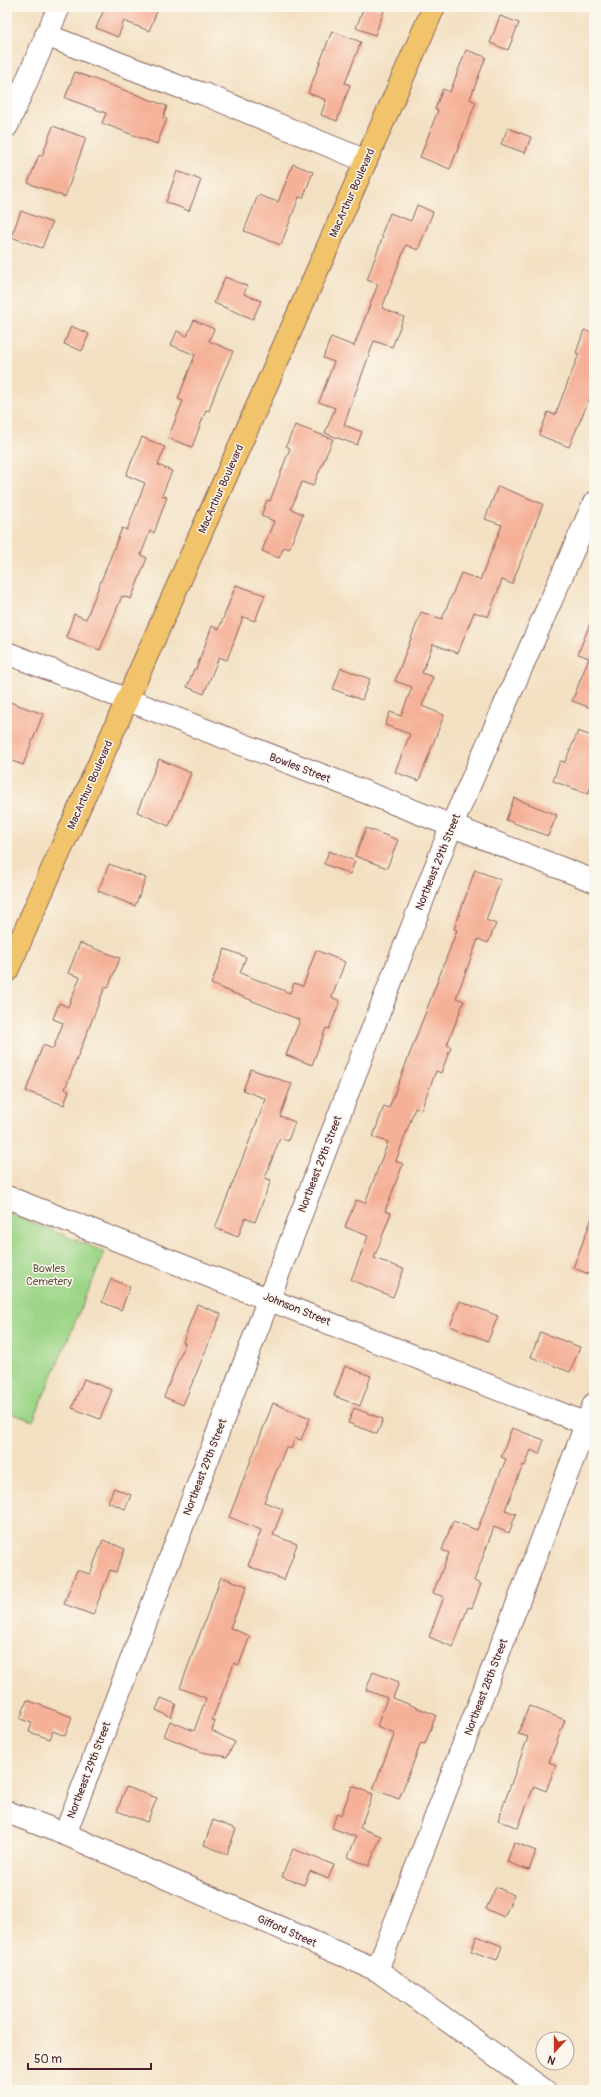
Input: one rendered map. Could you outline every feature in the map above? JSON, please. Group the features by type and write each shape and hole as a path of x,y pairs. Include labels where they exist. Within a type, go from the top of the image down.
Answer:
{"main road":[{"name":"MacArthur Boulevard","path":"7,971 434,7"}],"street":[{"path":"7,126 58,7"},
{"path":"46,35 180,87 204,94 366,161"},
{"name":"Northeast 29th Street","path":"65,1834 269,1298 451,827 594,503"},
{"name":"Bowles Street","path":"7,653 594,882"},
{"name":"Johnson Street","path":"7,1196 269,1298 590,1414"},
{"name":"Northeast 28th Street","path":"377,1970 590,1414"},
{"name":"Gifford Street","path":"7,1812 65,1834 377,1970 544,2090"}],"green space":[{"name":"Bowles Cemetery","path":"7,1212 105,1252 33,1421 7,1412"}],"building":[{"path":"105,7 148,7 157,11 149,31 124,21 118,37 96,28"},
{"path":"364,7 374,7 384,11 375,35 356,28"},
{"path":"500,16 519,23 508,50 490,43"},
{"path":"332,31 361,42 345,83 350,85 337,121 321,115 326,100 308,93"},
{"path":"466,50 486,57 470,99 476,102 450,169 420,157 438,110 435,109 443,89 450,92"},
{"path":"75,72 167,106 163,118 167,119 157,144 102,123 106,113 65,98"},
{"path":"53,126 86,138 65,197 28,183 39,155 42,156"},
{"path":"508,128 531,137 525,153 501,144"},
{"path":"293,164 313,172 303,198 299,197 281,245 244,231 258,195 278,202"},
{"path":"177,171 201,180 189,211 166,202"},
{"path":"417,205 433,212 418,250 406,245 382,308 404,317 392,347 374,341 344,425 362,432 357,445 325,433 335,408 319,402 334,362 323,358 331,337 354,346 378,284 367,280 383,236 381,235 390,213 411,221"},
{"path":"21,211 52,223 42,248 11,237"},
{"path":"225,277 247,286 244,294 261,301 253,319 214,303"},
{"path":"194,320 214,329 209,341 233,351 216,390 209,411 206,410 192,447 168,438 183,401 178,399 195,355 171,345 177,331 187,336"},
{"path":"71,326 89,334 82,351 64,344"},
{"path":"584,330 594,334 594,388 569,447 539,435 548,412 555,415 579,354 576,353"},
{"path":"295,425 333,439 313,486 302,482 291,509 303,514 289,549 284,547 279,558 262,551 274,521 261,516 267,500 270,501 290,448 286,446"},
{"path":"142,437 165,447 158,465 172,471 162,495 167,497 154,533 150,531 141,555 147,558 131,599 122,596 100,650 66,637 74,614 86,619 122,528 127,530 145,483 126,475"},
{"path":"498,486 543,504 512,584 502,580 488,617 474,612 458,653 433,644 422,673 433,677 422,706 444,715 419,781 395,772 410,734 385,725 390,712 401,716 412,687 395,681 421,612 442,619 461,573 480,580 502,525 485,519"},
{"path":"236,585 265,595 255,621 243,617 227,660 219,657 204,694 187,687 194,669 196,669 212,626 219,629"},
{"path":"593,616 594,709 572,701 589,658 578,654"},
{"path":"341,668 370,679 362,700 333,689"},
{"path":"7,701 43,714 23,765 7,759"},
{"path":"578,731 594,737 594,778 588,794 553,781 560,761 565,762"},
{"path":"159,759 191,773 169,826 137,812"},
{"path":"514,798 557,815 548,836 506,820"},
{"path":"366,828 398,840 387,868 355,856"},
{"path":"329,851 355,861 350,874 324,864"},
{"path":"109,864 146,878 135,906 98,891"},
{"path":"475,870 501,880 486,920 496,924 488,943 478,939 456,998 464,1001 447,1045 451,1047 441,1073 436,1071 421,1110 415,1108 396,1161 403,1164 385,1211 391,1213 374,1258 404,1269 393,1297 351,1280 368,1236 345,1227 356,1200 365,1203 388,1142 373,1137 384,1106 389,1108 457,930 454,929"},
{"path":"80,943 120,958 108,988 105,987 65,1089 69,1091 64,1105 26,1091 43,1045 53,1049 63,1023 53,1019 59,1003 68,1007 80,977 68,973"},
{"path":"225,949 246,957 240,973 290,993 294,983 303,986 316,950 345,962 332,997 340,1001 329,1029 326,1028 312,1065 286,1055 300,1020 211,984"},
{"path":"251,1069 292,1084 280,1116 295,1122 288,1141 280,1138 265,1178 271,1180 255,1222 245,1218 238,1237 215,1228 266,1099 243,1090"},
{"path":"594,1215 594,1276 573,1268"},
{"path":"111,1279 130,1287 121,1310 102,1302"},
{"path":"460,1301 498,1316 488,1341 450,1326"},
{"path":"197,1304 221,1314 183,1405 164,1397 185,1343 183,1342"},
{"path":"540,1332 580,1347 570,1372 531,1357"},
{"path":"345,1366 371,1376 360,1406 334,1396"},
{"path":"84,1379 112,1390 100,1419 72,1408"},
{"path":"273,1403 310,1418 301,1440 295,1438 291,1449 286,1447 264,1502 283,1509 273,1535 297,1544 284,1580 248,1566 261,1530 229,1517"},
{"path":"354,1408 383,1419 377,1434 348,1423"},
{"path":"512,1428 544,1440 539,1454 531,1450 525,1466 523,1465 505,1510 516,1514 509,1533 494,1527 474,1581 481,1584 472,1608 468,1607 453,1647 429,1637 444,1597 433,1593 449,1553 442,1550 453,1521 477,1530 506,1459 501,1457"},
{"path":"114,1488 131,1495 125,1509 108,1502"},
{"path":"103,1540 125,1549 116,1572 110,1570 93,1615 64,1604 77,1570 90,1574"},
{"path":"221,1577 247,1586 230,1628 250,1636 239,1665 234,1663 212,1720 215,1721 212,1731 235,1742 227,1757 202,1752 164,1736 170,1721 194,1731 206,1698 180,1688"},
{"path":"373,1672 399,1682 393,1698 436,1715 425,1744 421,1743 399,1799 373,1789 395,1733 377,1726 387,1698 366,1690"},
{"path":"161,1698 176,1704 171,1717 156,1710"},
{"path":"27,1700 72,1717 65,1736 53,1731 50,1739 29,1732 32,1723 20,1719"},
{"path":"529,1706 565,1720 549,1762 556,1765 546,1791 534,1786 518,1828 498,1820 528,1737 518,1734"},
{"path":"352,1786 373,1794 360,1828 381,1836 369,1866 348,1857 356,1837 332,1828 337,1813 341,1815"},
{"path":"126,1787 157,1798 147,1822 117,1811"},
{"path":"213,1820 236,1829 227,1854 204,1845"},
{"path":"514,1842 536,1851 529,1870 507,1862"},
{"path":"293,1849 334,1865 328,1879 310,1871 304,1885 282,1877"},
{"path":"496,1887 514,1895 504,1917 486,1909"},
{"path":"477,1936 502,1946 497,1960 471,1951"}]}
